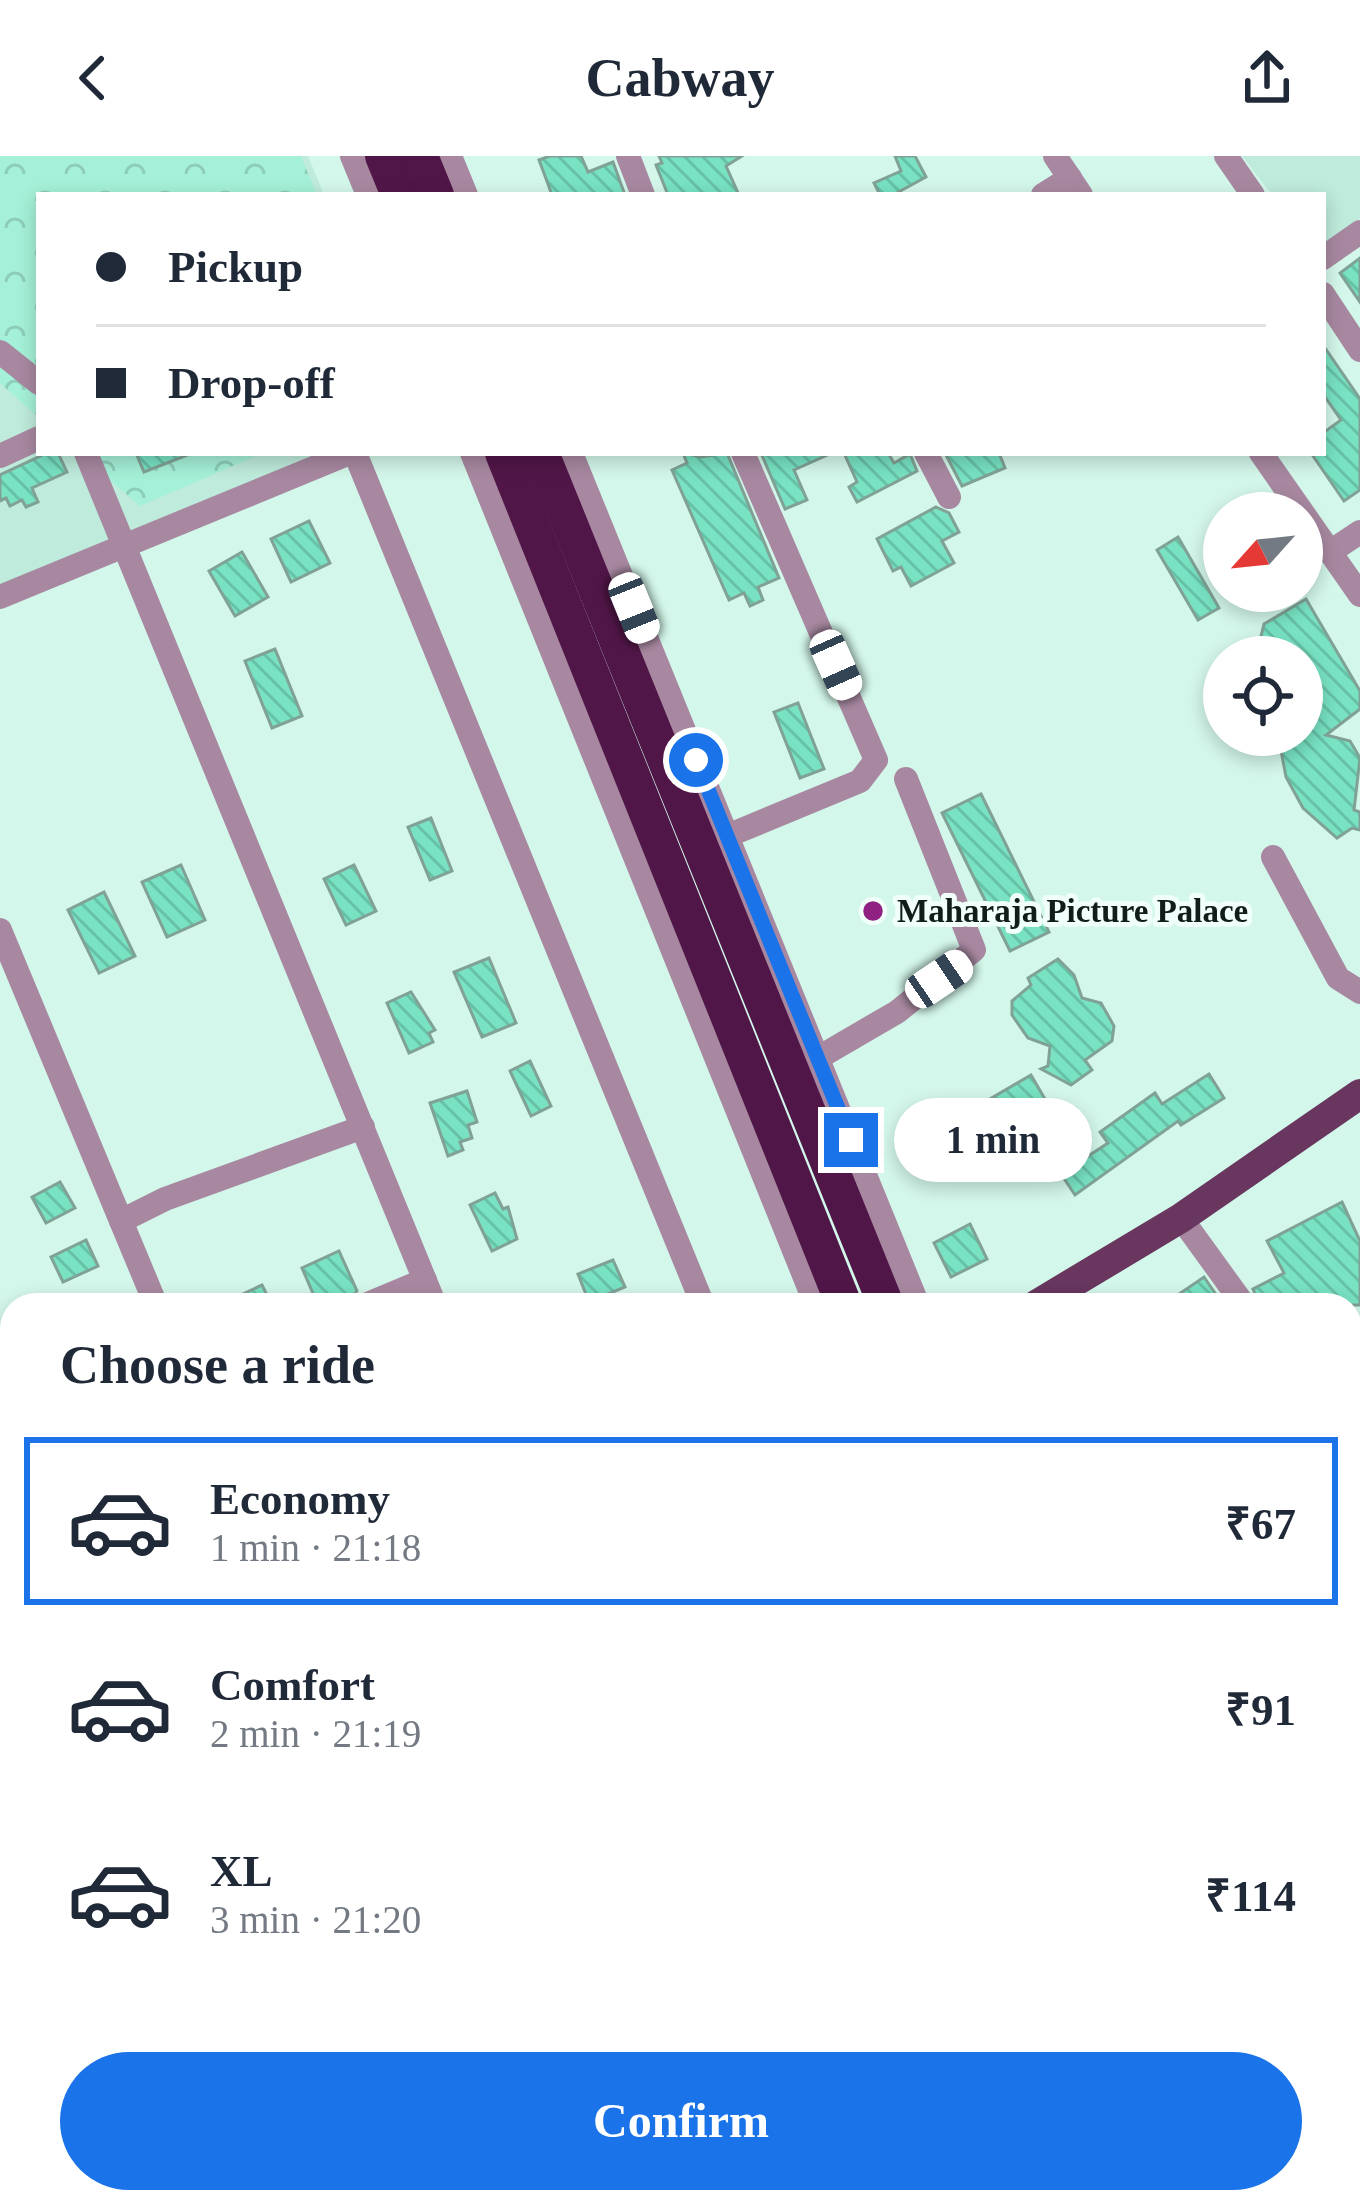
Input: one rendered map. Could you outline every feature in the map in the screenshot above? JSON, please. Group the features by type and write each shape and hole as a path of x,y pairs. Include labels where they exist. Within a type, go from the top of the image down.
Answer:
{"highway":[{"path":"383,156 398,192"},
{"path":"420,156 435,192"},
{"path":"504,456 839,1293"},
{"path":"542,456 881,1293"}],"main road":[{"path":"1054,1293 1120,1250 1138,1245 1360,1094"},
{"path":"1081,1293 1130,1258 1138,1245"}],"street":[{"path":"352,156 367,192"},
{"path":"450,156 465,192"},
{"path":"628,156 642,192"},
{"path":"1226,156 1251,192"},
{"path":"1046,192 1066,169"},
{"path":"1326,256 1360,232"},
{"path":"1326,299 1360,350"},
{"path":"0,352 36,381"},
{"path":"0,456 36,439"},
{"path":"87,456 430,1293"},
{"path":"0,597 345,456"},
{"path":"353,456 698,1293"},
{"path":"473,456 811,1293"},
{"path":"572,456 913,1293"},
{"path":"727,836 860,781 876,760 744,456"},
{"path":"928,456 949,497"},
{"path":"1264,456 1360,595"},
{"path":"1330,552 1360,532"},
{"path":"818,1058 897,1012 974,950 906,779"},
{"path":"1273,857 1338,978 1360,992"},
{"path":"0,930 151,1293"},
{"path":"122,1221 164,1198 363,1127"},
{"path":"1180,1217 1235,1293"},
{"path":"394,1293 425,1280"}],"shaded area":[{"path":"0,156 308,156 323,192 36,192 36,456 343,456 0,603"},
{"path":"1242,156 1360,156 1360,218 1326,243 1326,192 1270,192"}],"green space":[{"path":"0,156 301,156 316,192 36,192 36,415 0,383"},
{"path":"82,456 256,456 140,506"}],"building":[{"path":"581,156 588,172 613,162 624,192 551,192 539,160"},
{"path":"659,156 742,156 726,166 738,192 667,192 656,165 662,163"},
{"path":"895,156 915,156 926,177 898,192 878,192 874,183 901,171"},
{"path":"1360,258 1360,302 1340,273"},
{"path":"1326,349 1360,399 1360,490 1344,501 1313,456 1326,456 1326,431 1341,420 1326,398"},
{"path":"41,456 59,456 67,472 32,488 38,502 26,507 22,500 10,506 6,498 0,501 0,475"},
{"path":"137,456 185,456 144,472"},
{"path":"684,456 728,456 779,578 758,587 763,600 750,606 744,593 729,600 672,470 687,463"},
{"path":"762,456 825,456 794,470 807,500 785,509"},
{"path":"845,456 890,456 894,463 911,456 917,471 857,502 849,487 857,482"},
{"path":"947,456 1000,456 1005,468 962,486"},
{"path":"936,507 949,513 959,532 942,541 954,563 911,586 901,567 893,571 877,539"},
{"path":"309,521 330,563 291,582 271,539"},
{"path":"1178,537 1203,580 1203,612 1212,612 1198,620 1157,550"},
{"path":"242,552 268,597 235,616 209,571"},
{"path":"1284,612 1314,612 1360,691 1360,709 1326,735 1350,741 1360,758 1354,810 1360,812 1360,830 1352,828 1337,838 1303,808 1286,777 1282,756 1323,756 1323,636 1261,636 1264,624"},
{"path":"275,649 302,716 272,728 245,661"},
{"path":"798,703 824,769 800,778 774,712"},
{"path":"981,794 1049,932 1010,951 942,813"},
{"path":"431,818 452,871 430,880 408,827"},
{"path":"181,865 205,920 167,937 142,882"},
{"path":"354,865 376,911 346,925 324,879"},
{"path":"104,892 135,956 99,973 68,910"},
{"path":"489,958 516,1023 482,1037 454,972"},
{"path":"1058,959 1074,975 1082,998 1101,1003 1114,1026 1112,1041 1085,1060 1092,1070 1071,1085 1041,1069 1048,1066 1050,1046 1028,1038 1012,1015 1012,1001 1031,985 1028,978"},
{"path":"411,992 435,1030 429,1033 433,1042 409,1053 387,1003"},
{"path":"530,1061 551,1106 531,1116 510,1071"},
{"path":"1209,1074 1224,1098 1181,1125 1178,1121 1075,1195 1061,1174 1108,1143 1100,1132 1155,1093 1162,1104"},
{"path":"1031,1075 1049,1106 972,1151 954,1120"},
{"path":"467,1091 477,1122 468,1125 472,1138 460,1142 463,1150 448,1156 430,1103"},
{"path":"60,1182 75,1208 46,1223 32,1197"},
{"path":"495,1193 503,1209 508,1207 517,1239 492,1251 470,1205"},
{"path":"1342,1202 1360,1241 1360,1293 1255,1293 1253,1289 1284,1273 1267,1241"},
{"path":"970,1224 987,1259 951,1277 934,1243"},
{"path":"86,1240 98,1266 63,1282 51,1257"},
{"path":"339,1251 357,1291 313,1293 302,1268"},
{"path":"613,1260 625,1287 611,1293 585,1293 578,1274"},
{"path":"1204,1277 1215,1293 1181,1293"}],"place":[{"name":"Maharaja Picture Palace","path":"873,911"}],"route":[{"path":"696,760 851,1140"}]}
